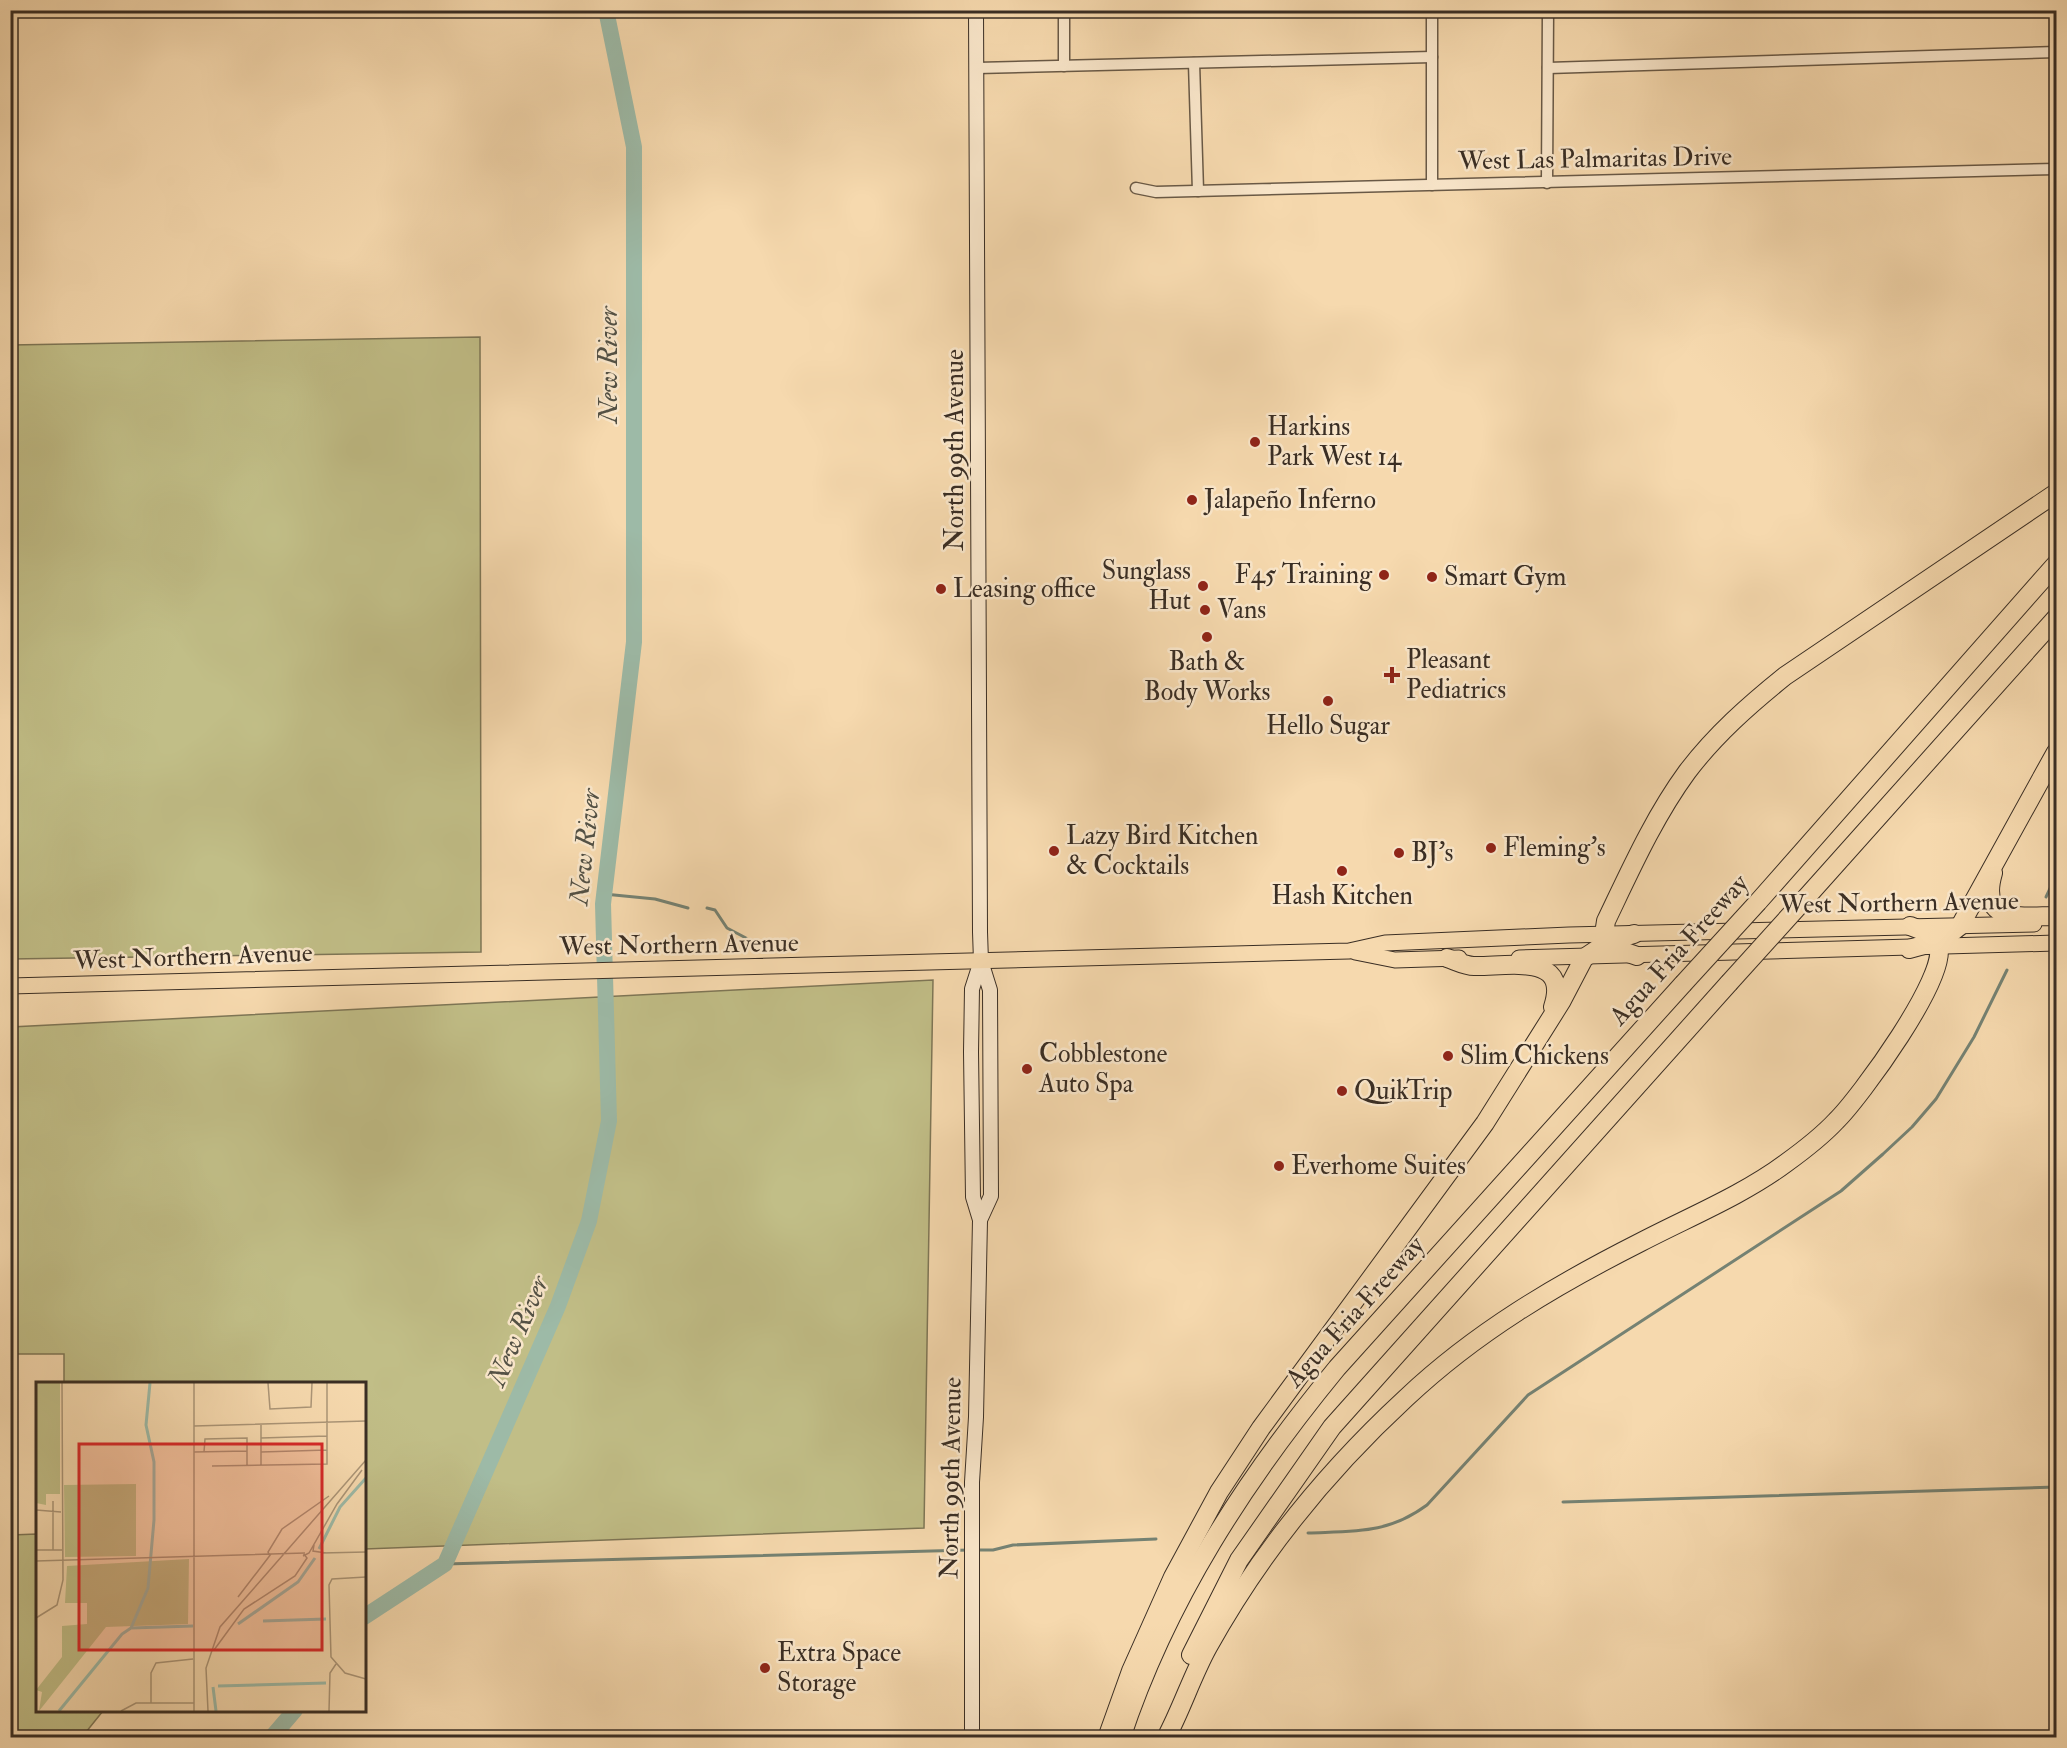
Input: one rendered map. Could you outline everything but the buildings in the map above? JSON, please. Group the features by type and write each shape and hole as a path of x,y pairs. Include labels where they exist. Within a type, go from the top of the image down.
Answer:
{"highway":[{"path":"1637,956 1618,951 1606,938 1605,921 1670,798 1701,754 1743,710 1785,676 2056,493"},
{"name":"Agua Fria Freeway","path":"1120,1737 1164,1627 1202,1556 1284,1433 1337,1368 1758,902 2056,564"},
{"path":"1158,1737 1181,1675 1239,1560 1332,1427 2056,618"},
{"path":"1909,949 1938,945 1960,926 2056,752"},
{"path":"1998,860 1990,889 1990,898 1996,909 2010,916 2056,916"},
{"path":"1166,1737 1204,1654 1252,1573 1311,1496 1370,1433 1429,1376 1481,1334 1512,1313 1569,1280 1783,1166 1838,1120 1880,1069 1937,968 1938,945 1926,933 1910,926"},
{"path":"1107,1737 1131,1671 1173,1577 1219,1492 1261,1428 1485,1123 1550,1015 1561,1002 1584,958 1606,938 1634,934"},
{"path":"1447,958 1471,966 1532,966 1544,969 1552,976 1556,986 1550,1015"}],"main road":[{"name":"North 99th Avenue","path":"972,1737 972,1528 980,1220 973,1197 971,1052 972,990 981,961 976,10"},
{"name":"West Northern Avenue","path":"1634,934 2056,924"},
{"name":"West Northern Avenue","path":"10,986 1349,951 1385,943 1606,938"},
{"name":"West Northern Avenue","path":"1938,945 2056,943"},
{"name":"West Northern Avenue","path":"1349,951 1395,960 1584,958 1909,949"}],"street":[{"path":"1064,10 1064,66"},
{"path":"1432,10 1432,185"},
{"path":"1547,183 1548,10"},
{"path":"1548,68 2056,52"},
{"path":"977,68 1432,57"},
{"path":"1194,63 1198,191"},
{"name":"West Las Palmaritas Drive","path":"1136,188 1156,192 2056,169"}],"shaded area":[{"path":"480,337 481,952 11,959 11,345"},
{"path":"933,980 924,1528 366,1549 366,1382 64,1382 64,1354 11,1354 11,1027"},
{"path":"36,1534 36,1712 102,1712 82,1737 11,1737 11,1535"}],"waterway":[{"name":"New River","path":"366,1616 445,1564 558,1306 589,1221 609,1121 603,904 634,642 634,147 606,10"},
{"path":"2046,897 2056,876"},
{"path":"604,894 655,899 688,908"},
{"path":"707,908 715,910 727,928 746,938"},
{"path":"1308,1533 1370,1529 1385,1526 1413,1514 1427,1505 1528,1395 1841,1191 1912,1127 1936,1099 1974,1037 2007,970"},
{"path":"1563,1502 2056,1487"},
{"path":"975,1550 993,1550 1013,1545 1156,1539"},
{"path":"445,1564 969,1550"},
{"name":"New River","path":"271,1738 293,1712"}],"place":[{"name":"Harkins Park West 14","path":"1255,442"},
{"name":"Jalapeño Inferno","path":"1192,500"},
{"name":"F45 Training","path":"1384,575"},
{"name":"Smart Gym","path":"1432,577"},
{"name":"Sunglass Hut","path":"1203,586"},
{"name":"Leasing office","path":"941,589"},
{"name":"Vans","path":"1205,610"},
{"name":"Bath & Body Works","path":"1207,637"},
{"name":"Pleasant Pediatrics","path":"1392,675"},
{"name":"Hello Sugar","path":"1328,701"},
{"name":"Fleming's","path":"1491,848"},
{"name":"Lazy Bird Kitchen & Cocktails","path":"1054,851"},
{"name":"BJ's","path":"1399,853"},
{"name":"Hash Kitchen","path":"1342,871"},
{"name":"Slim Chickens","path":"1448,1056"},
{"name":"Cobblestone Auto Spa","path":"1027,1069"},
{"name":"QuikTrip","path":"1342,1091"},
{"name":"Everhome Suites","path":"1279,1166"},
{"name":"Extra Space Storage","path":"765,1668"}]}
